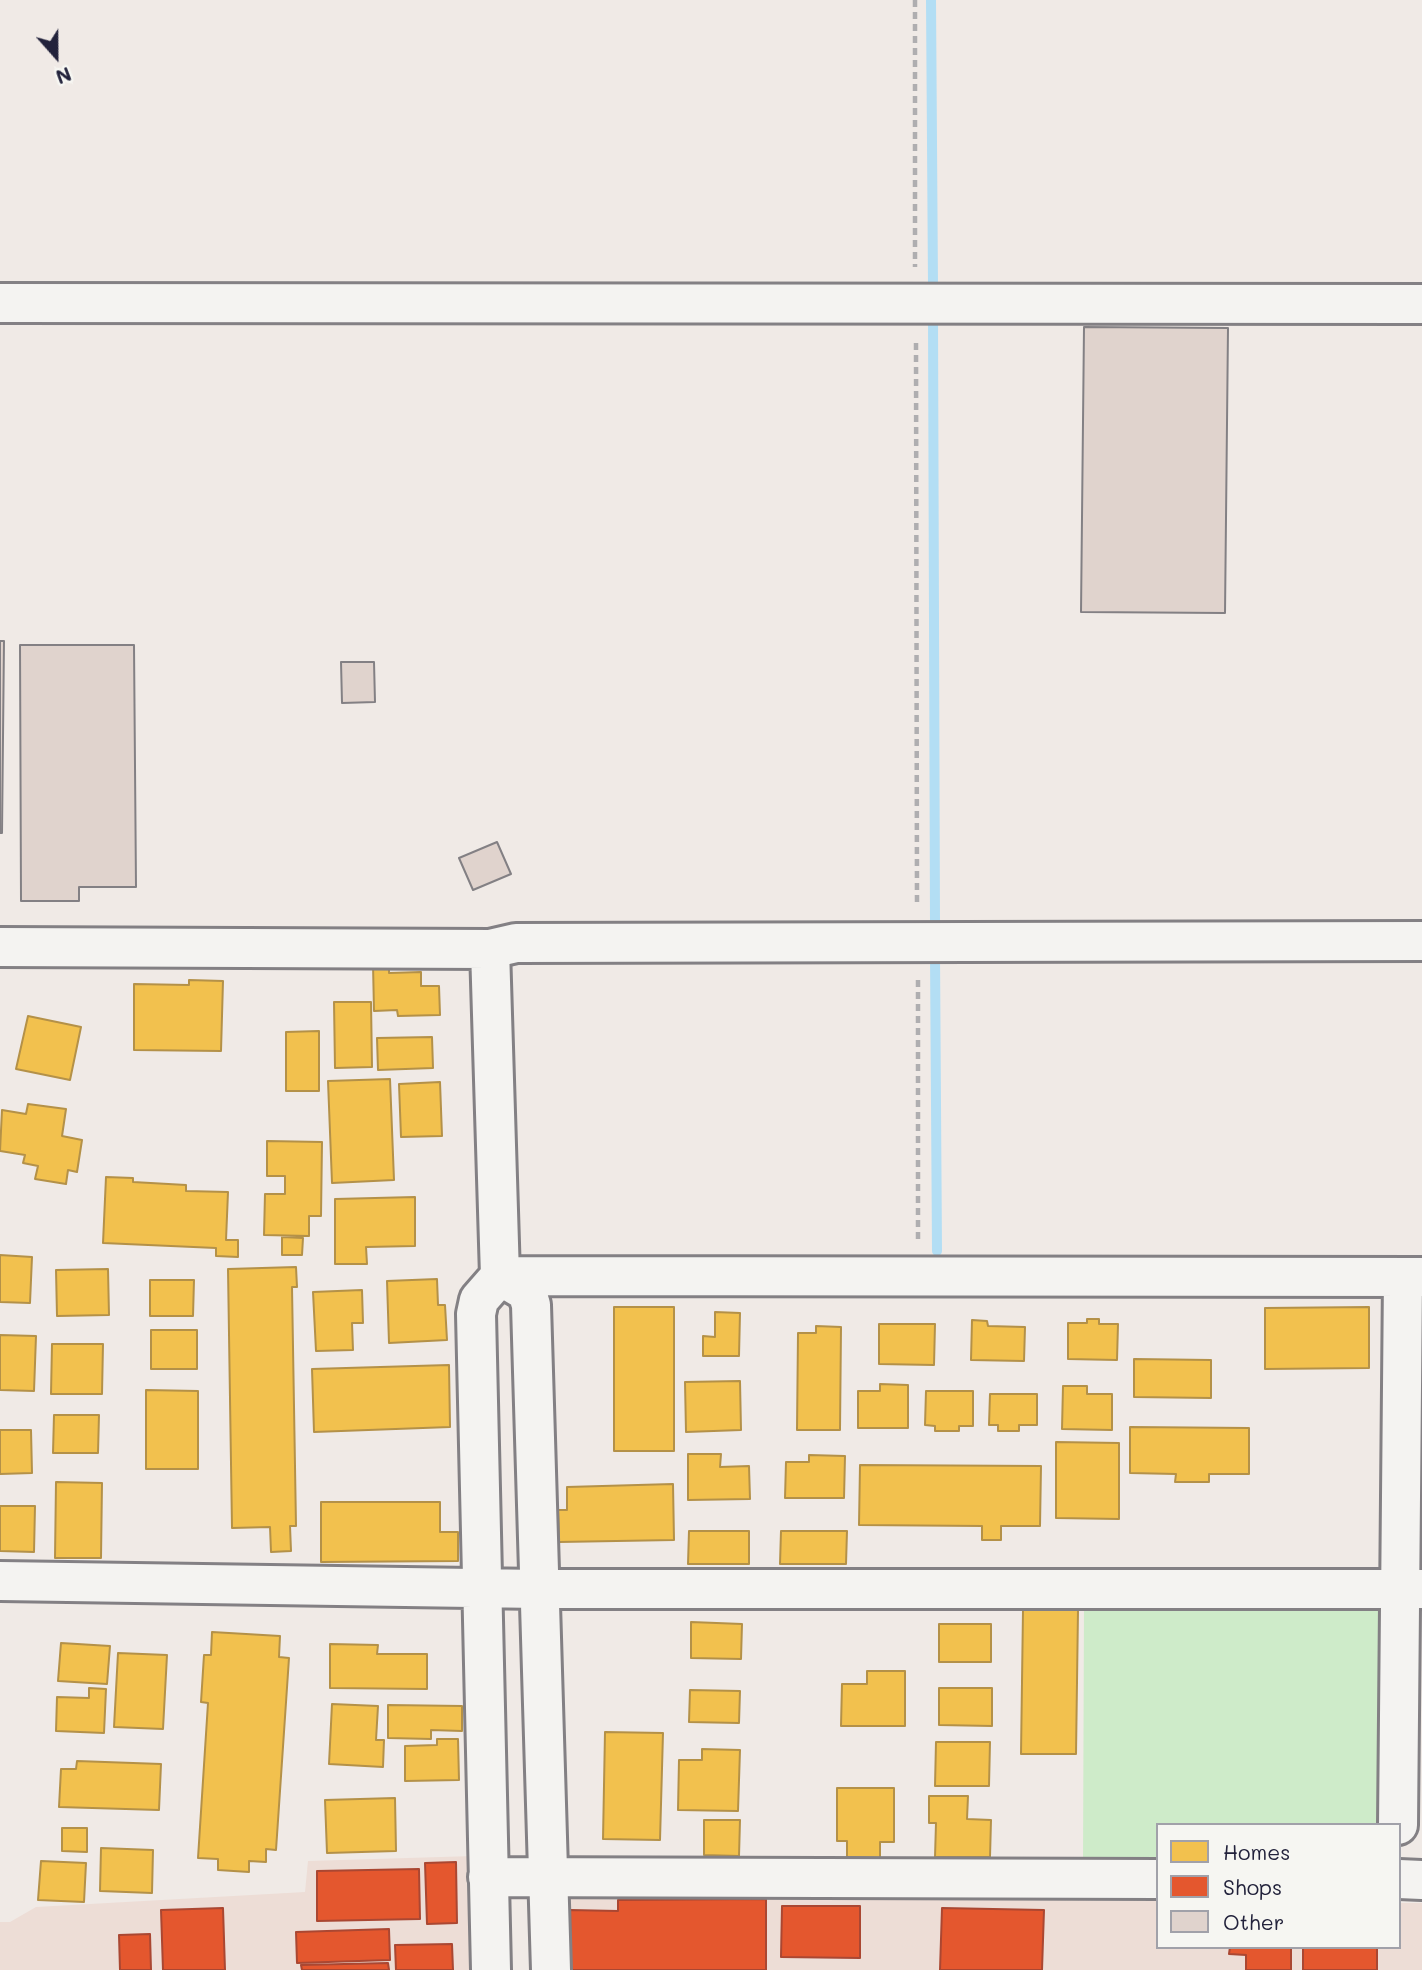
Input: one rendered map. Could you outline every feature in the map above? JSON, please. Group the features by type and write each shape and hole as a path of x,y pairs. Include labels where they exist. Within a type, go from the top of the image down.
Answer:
{"street":[{"path":"0,303 1422,304"},
{"path":"0,947 490,949 516,943 1422,941"},
{"path":"490,949 500,1276 479,1300 476,1314 480,1588 491,1970"},
{"path":"500,1276 1413,1277 1411,1589 1398,1823"},
{"path":"500,1276 527,1292 531,1305 551,1970"},
{"path":"0,1581 540,1589 1411,1589"},
{"path":"488,1877 1156,1879"},
{"path":"1401,1879 1422,1880"}],"path":[{"path":"915,0 918,1276"}],"shaded area":[{"path":"474,1856 478,1970 0,1970 0,1922 10,1922 36,1907 305,1892 308,1861"},
{"path":"566,1895 1156,1901 1156,1949 1401,1949 1401,1903 1422,1903 1422,1970 567,1970"}],"green space":[{"path":"1084,1606 1381,1609 1380,1823 1156,1823 1156,1864 1083,1864"}],"building: Homes":[{"path":"373,964 389,964 389,973 421,972 421,986 439,986 440,1015 398,1016 397,1010 374,1011"},
{"path":"189,980 223,981 221,1051 134,1050 134,984 189,985"},
{"path":"334,1002 371,1002 372,1067 335,1068"},
{"path":"28,1016 81,1027 70,1080 16,1069"},
{"path":"319,1031 319,1091 286,1091 286,1032"},
{"path":"432,1037 433,1068 378,1070 377,1038"},
{"path":"390,1079 394,1180 332,1183 328,1081"},
{"path":"440,1082 442,1136 401,1137 399,1084"},
{"path":"28,1104 66,1109 62,1136 82,1140 77,1172 68,1170 66,1184 35,1179 38,1166 23,1163 25,1155 0,1151 2,1110 26,1114"},
{"path":"267,1141 322,1142 321,1216 309,1216 309,1236 264,1235 265,1194 285,1194 285,1176 267,1176"},
{"path":"106,1177 133,1178 133,1182 186,1185 186,1191 228,1192 226,1240 238,1240 238,1257 216,1256 216,1248 103,1243"},
{"path":"415,1197 415,1246 366,1247 367,1264 335,1264 335,1199"},
{"path":"282,1237 303,1238 302,1255 282,1255"},
{"path":"0,1255 32,1257 30,1303 0,1302"},
{"path":"296,1267 297,1287 292,1287 296,1526 290,1526 291,1551 271,1552 270,1527 232,1528 228,1269"},
{"path":"108,1269 109,1315 57,1316 56,1270"},
{"path":"437,1279 438,1305 445,1305 447,1340 389,1343 387,1281"},
{"path":"150,1280 194,1280 193,1316 150,1316"},
{"path":"362,1290 363,1323 352,1323 353,1350 316,1351 313,1292"},
{"path":"614,1307 674,1307 674,1451 614,1451"},
{"path":"1369,1307 1369,1368 1265,1369 1265,1308"},
{"path":"715,1312 740,1313 739,1356 703,1356 703,1336 715,1337"},
{"path":"1087,1319 1099,1319 1099,1324 1118,1324 1117,1360 1068,1359 1068,1323 1087,1323"},
{"path":"972,1320 987,1321 988,1326 1025,1327 1024,1361 971,1360"},
{"path":"879,1324 935,1324 934,1365 879,1364"},
{"path":"816,1326 841,1327 840,1430 797,1430 798,1333 816,1333"},
{"path":"151,1330 197,1330 197,1369 151,1369"},
{"path":"0,1335 36,1336 34,1391 0,1390"},
{"path":"52,1344 103,1344 102,1394 51,1394"},
{"path":"1134,1359 1211,1360 1211,1398 1134,1397"},
{"path":"449,1365 450,1427 314,1432 312,1369"},
{"path":"740,1381 741,1430 686,1432 685,1382"},
{"path":"880,1384 908,1385 908,1428 858,1428 858,1391 880,1391"},
{"path":"1063,1386 1087,1386 1087,1394 1112,1394 1112,1430 1062,1429"},
{"path":"146,1390 198,1391 198,1469 146,1469"},
{"path":"926,1391 973,1391 973,1426 959,1426 959,1431 935,1431 935,1426 925,1425"},
{"path":"990,1394 1037,1394 1037,1425 1019,1425 1019,1431 998,1431 998,1425 989,1425"},
{"path":"54,1415 99,1415 98,1453 53,1453"},
{"path":"1130,1427 1249,1428 1249,1474 1209,1474 1209,1482 1175,1482 1176,1474 1130,1473"},
{"path":"0,1430 31,1430 32,1473 0,1474"},
{"path":"1056,1442 1119,1443 1119,1519 1056,1518"},
{"path":"688,1454 721,1454 720,1467 749,1466 750,1499 688,1500"},
{"path":"809,1455 845,1456 844,1498 785,1498 786,1462 809,1462"},
{"path":"860,1465 1041,1466 1040,1526 1001,1526 1001,1540 982,1540 982,1526 859,1525"},
{"path":"56,1482 102,1483 101,1558 55,1558"},
{"path":"673,1484 674,1540 559,1542 558,1510 567,1510 567,1487"},
{"path":"321,1502 440,1502 440,1532 458,1532 458,1561 321,1562"},
{"path":"0,1506 35,1506 34,1552 0,1551"},
{"path":"689,1531 749,1531 749,1564 688,1564"},
{"path":"781,1531 847,1531 846,1564 780,1564"},
{"path":"1023,1610 1078,1610 1076,1754 1021,1754"},
{"path":"691,1622 742,1624 741,1659 691,1658"},
{"path":"939,1624 991,1624 991,1662 939,1662"},
{"path":"212,1632 280,1636 279,1657 289,1658 276,1850 266,1849 266,1862 249,1861 249,1872 218,1870 218,1859 198,1858 208,1703 201,1702 204,1655 211,1655"},
{"path":"61,1643 110,1646 107,1684 58,1681"},
{"path":"330,1644 378,1645 377,1654 427,1654 427,1689 330,1688"},
{"path":"118,1653 167,1655 163,1729 114,1727"},
{"path":"867,1671 905,1671 905,1726 841,1726 842,1684 867,1684"},
{"path":"89,1688 106,1689 104,1733 56,1731 57,1697 89,1698"},
{"path":"939,1688 992,1688 992,1726 939,1725"},
{"path":"690,1690 740,1691 739,1723 689,1722"},
{"path":"332,1704 378,1706 376,1740 384,1740 383,1767 329,1764"},
{"path":"388,1705 462,1706 462,1731 431,1730 431,1739 388,1738"},
{"path":"605,1732 663,1733 660,1840 603,1839"},
{"path":"437,1739 458,1739 459,1780 405,1781 405,1746 437,1745"},
{"path":"936,1742 990,1742 989,1786 935,1786"},
{"path":"702,1749 740,1750 738,1811 678,1810 679,1760 702,1760"},
{"path":"77,1761 161,1764 159,1810 59,1807 61,1769 76,1769"},
{"path":"837,1788 894,1788 894,1842 880,1842 880,1858 847,1857 847,1841 837,1841"},
{"path":"929,1796 968,1796 967,1819 991,1820 990,1857 935,1857 936,1823 929,1823"},
{"path":"395,1798 396,1851 327,1853 325,1800"},
{"path":"704,1820 740,1820 739,1856 704,1855"},
{"path":"62,1828 87,1828 87,1852 62,1851"},
{"path":"101,1848 153,1850 152,1893 100,1891"},
{"path":"41,1861 86,1863 84,1902 38,1900"}],"building: Shops":[{"path":"456,1862 457,1923 427,1924 425,1863"},
{"path":"419,1869 420,1919 317,1921 317,1871"},
{"path":"766,1899 766,1970 571,1970 570,1910 618,1911 618,1900"},
{"path":"782,1906 860,1906 860,1958 781,1957"},
{"path":"223,1908 225,1970 163,1970 161,1910"},
{"path":"942,1908 1044,1910 1042,1970 940,1970"},
{"path":"389,1929 390,1960 297,1963 296,1932"},
{"path":"150,1934 151,1970 120,1970 119,1935"},
{"path":"452,1944 453,1970 396,1970 395,1945"},
{"path":"1230,1949 1291,1949 1291,1970 1246,1970 1246,1955 1229,1954"},
{"path":"1303,1949 1377,1949 1377,1970 1303,1970"},
{"path":"388,1963 389,1970 302,1970 301,1965"}],"building: Other":[{"path":"1084,327 1228,328 1225,613 1081,612"},
{"path":"0,641 4,641 2,833 0,833"},
{"path":"20,645 134,645 136,887 79,887 79,901 21,901"},
{"path":"341,662 374,662 375,702 342,703"},
{"path":"497,842 511,874 473,890 459,858"}],"waterway":[{"path":"931,0 933,285"},
{"path":"933,318 935,924"},
{"path":"935,955 937,1251"}]}
